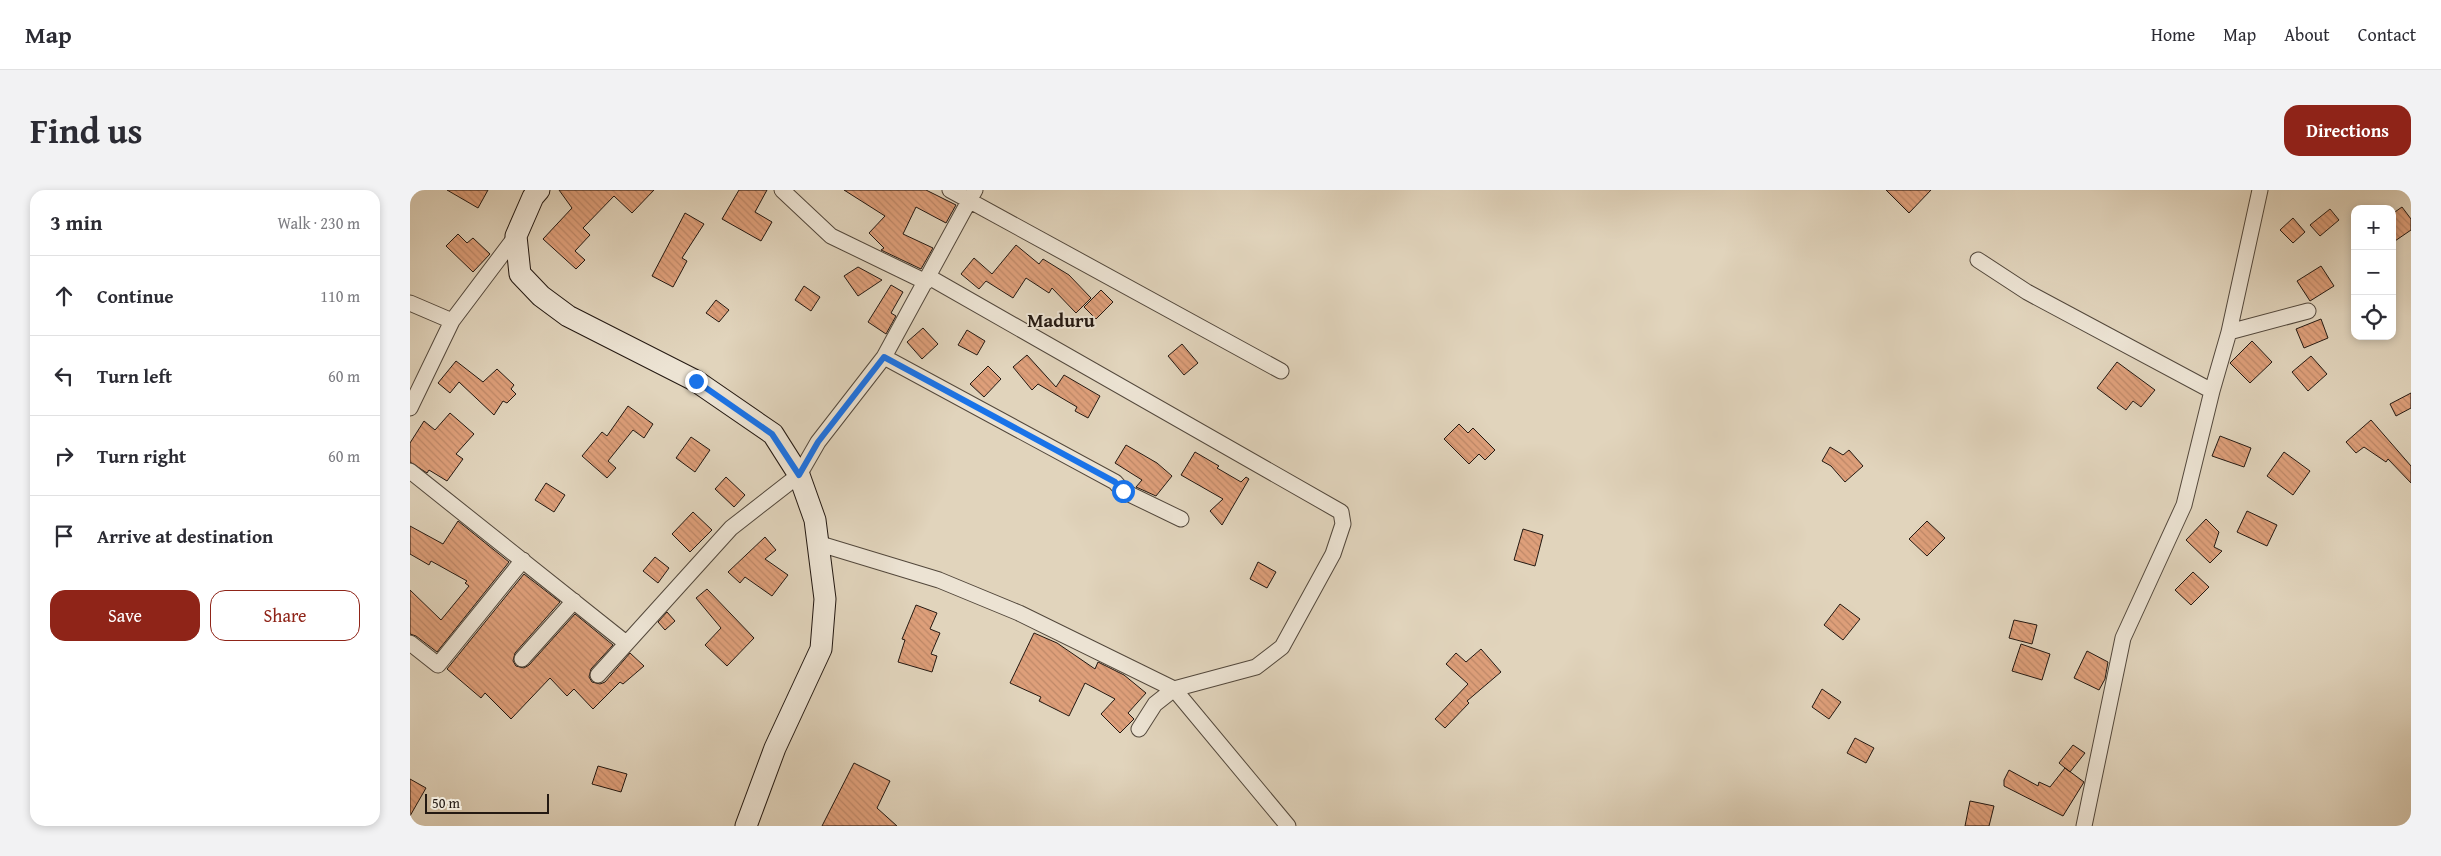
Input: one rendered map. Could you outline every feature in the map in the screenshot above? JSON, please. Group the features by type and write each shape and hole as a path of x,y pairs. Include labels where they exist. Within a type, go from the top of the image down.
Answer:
{"main road":[{"path":"539,190 533,197 516,236 520,274 541,296 568,316 696,381 772,434 799,475 815,520 825,599 821,649 775,748 746,826"}],"street":[{"path":"782,190 831,236 928,279 1341,512 1343,524 1333,554 1282,647 1256,667 1174,689 1155,704 1139,729"},
{"path":"950,190 973,195 1281,371"},
{"path":"2084,826 2124,638 2184,505 2212,391 2230,332 2260,190"},
{"path":"598,675 731,528 799,475 818,442 884,357 973,195"},
{"path":"410,408 452,321 516,236"},
{"path":"1978,260 2027,292 2212,391"},
{"path":"410,303 452,321"},
{"path":"2230,332 2308,311"},
{"path":"884,357 1115,482 1123,491 1181,519"},
{"path":"410,471 626,643"},
{"path":"817,543 939,580 1019,613 1174,689 1288,826"},
{"path":"410,643 438,665 523,560"},
{"path":"522,659 574,601"}],"building":[{"path":"447,190 488,190 478,208"},
{"path":"559,190 654,190 632,213 614,196 583,228 590,235 575,251 585,260 576,269 543,239 572,208"},
{"path":"739,190 767,190 755,212 772,222 761,241 722,219"},
{"path":"844,190 926,190 956,205 946,223 916,207 903,234 933,248 921,269 881,250 884,248 869,233 885,216"},
{"path":"1886,190 1931,190 1909,213"},
{"path":"2402,207 2411,219 2411,230 2396,240 2396,211"},
{"path":"2330,209 2339,220 2320,236 2310,225"},
{"path":"685,213 704,224 682,258 687,261 673,287 652,276"},
{"path":"2293,218 2305,232 2293,243 2280,230"},
{"path":"458,234 467,243 473,238 490,254 473,272 446,246"},
{"path":"1016,245 1039,264 1043,259 1069,275 1091,298 1076,313 1052,288 1049,293 1026,278 1013,298 986,281 979,289 961,274 974,258 992,274"},
{"path":"2321,266 2334,286 2310,301 2297,281"},
{"path":"858,267 882,280 858,296 844,276"},
{"path":"891,285 903,292 891,313 896,316 886,334 868,322"},
{"path":"804,286 820,297 811,311 795,300"},
{"path":"1101,290 1113,302 1096,319 1084,307"},
{"path":"716,300 729,310 719,322 706,313"},
{"path":"2321,319 2328,338 2304,348 2296,329"},
{"path":"923,328 938,344 922,359 907,342"},
{"path":"967,330 985,341 977,355 958,345"},
{"path":"2252,341 2272,362 2250,383 2230,363"},
{"path":"1182,344 1198,363 1184,375 1168,356"},
{"path":"1027,355 1056,387 1064,375 1100,396 1088,418 1075,411 1077,407 1038,384 1032,390 1013,367"},
{"path":"2311,356 2327,374 2308,391 2292,372"},
{"path":"456,361 483,382 497,369 514,385 511,389 516,394 507,403 503,401 494,415 459,382 450,393 438,383"},
{"path":"2117,362 2155,390 2141,407 2133,401 2126,410 2097,388"},
{"path":"988,366 1001,379 984,397 970,384"},
{"path":"2411,393 2411,408 2396,416 2390,404"},
{"path":"628,406 653,424 644,438 633,430 608,461 616,468 607,478 582,456 602,432 607,436"},
{"path":"450,413 474,434 456,454 463,459 447,481 429,470 427,473 410,462 410,443 424,421 435,430"},
{"path":"2371,420 2411,466 2411,483 2388,459 2386,462 2364,447 2356,453 2346,442"},
{"path":"1459,424 1468,433 1473,428 1495,450 1485,460 1479,454 1469,464 1444,439"},
{"path":"2220,436 2251,448 2244,467 2212,456"},
{"path":"691,437 710,450 695,472 676,458"},
{"path":"1126,445 1157,463 1172,476 1156,496 1136,487 1142,480 1115,463"},
{"path":"1830,447 1843,455 1849,450 1863,466 1845,482 1831,466 1822,461"},
{"path":"1195,452 1241,482 1246,477 1249,479 1222,525 1210,511 1223,499 1181,475"},
{"path":"2284,452 2310,471 2293,495 2267,476"},
{"path":"726,477 745,495 734,507 715,489"},
{"path":"546,483 565,495 554,512 535,500"},
{"path":"2247,511 2277,525 2267,546 2237,532"},
{"path":"693,512 712,530 690,552 672,534"},
{"path":"2206,519 2219,532 2214,547 2222,551 2210,563 2186,540"},
{"path":"458,521 509,562 437,652 416,636 410,634 410,590 441,620 469,586 465,583 467,581 431,561 429,565 410,554 410,526 443,544"},
{"path":"1927,521 1945,538 1927,556 1909,539"},
{"path":"1523,529 1543,535 1535,566 1514,560"},
{"path":"765,537 776,550 765,559 788,575 772,596 745,577 740,583 728,572"},
{"path":"655,557 669,568 658,583 643,571"},
{"path":"1258,562 1276,572 1267,588 1250,579"},
{"path":"2193,572 2209,587 2191,605 2175,590"},
{"path":"524,574 560,602 515,653 513,661 516,666 524,668 529,665 575,614 613,645 591,669 589,677 592,682 600,684 605,682 630,653 644,666 623,684 620,682 593,709 574,689 567,696 550,678 511,719 485,693 481,698 447,669"},
{"path":"707,589 754,638 727,666 705,645 721,628 696,598"},
{"path":"1840,604 1860,619 1843,640 1824,625"},
{"path":"916,605 937,613 930,629 940,633 931,654 937,656 932,672 898,662 905,640 902,639"},
{"path":"667,612 675,621 665,630 658,622"},
{"path":"2014,620 2037,625 2032,644 2009,638"},
{"path":"1034,633 1057,643 1095,669 1098,662 1124,675 1146,693 1128,713 1134,719 1120,733 1101,714 1115,699 1085,683 1069,716 1039,701 1041,697 1010,683"},
{"path":"2021,644 2050,654 2042,680 2012,671"},
{"path":"1481,649 1501,672 1467,701 1469,703 1445,728 1435,719 1468,684 1446,664 1456,653 1466,662"},
{"path":"2087,651 2108,662 2105,679 2099,690 2074,678"},
{"path":"1822,689 1841,702 1829,719 1812,707"},
{"path":"1855,738 1874,748 1866,763 1847,753"},
{"path":"2073,745 2085,753 2070,772 2059,763"},
{"path":"854,763 890,781 877,808 897,826 822,826"},
{"path":"598,766 627,774 621,792 592,784"},
{"path":"2065,768 2084,782 2063,816 2004,786 2004,780 2009,770 2038,786 2039,782 2050,787"},
{"path":"410,779 426,788 410,816"},
{"path":"1970,801 1994,806 1989,826 1965,826"}],"district":[{"name":"Maduru","path":"1061,320"}],"route":[{"path":"696,381 772,434 799,475 818,442 884,357 1115,482 1123,491"}]}
